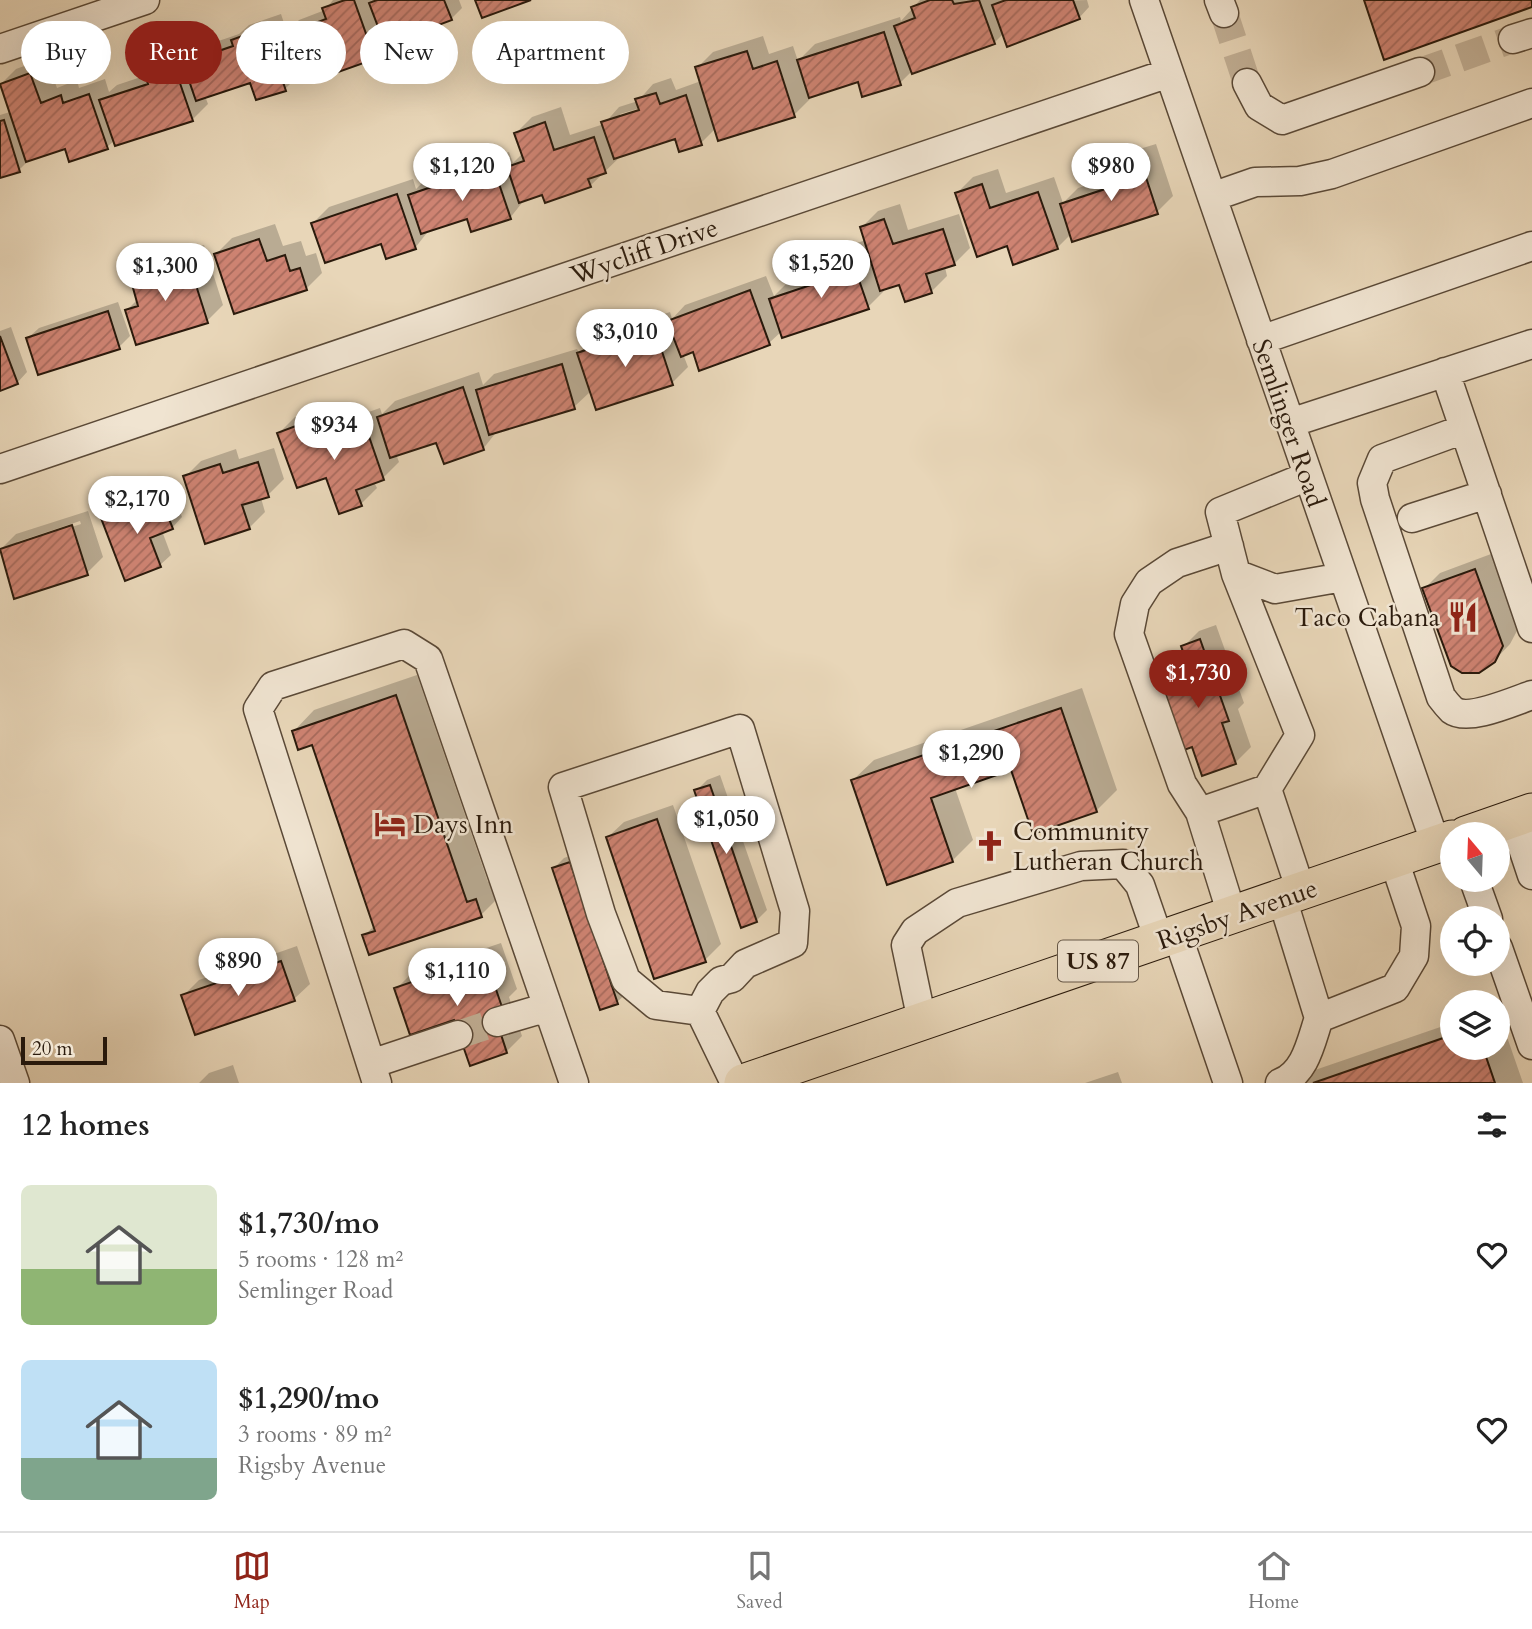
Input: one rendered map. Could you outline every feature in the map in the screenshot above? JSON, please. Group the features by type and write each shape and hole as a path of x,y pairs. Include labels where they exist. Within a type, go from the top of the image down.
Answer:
{"main road":[{"name":"Rigsby Avenue","path":"1502,822 1522,815"},
{"name":"Rigsby Avenue","path":"751,1081 1440,844"}],"street":[{"path":"0,49 145,0"},
{"name":"Semlinger Road","path":"1144,0 1343,577 1444,822"},
{"path":"1247,83 1259,106 1282,120 1419,72"},
{"name":"Wycliff Drive","path":"0,469 1168,73"},
{"path":"1212,197 1255,182 1300,181 1332,174 1532,103"},
{"path":"1261,340 1532,246"},
{"path":"1290,423 1532,344"},
{"path":"1445,372 1532,628"},
{"path":"1464,429 1382,459 1372,483 1375,499 1441,697 1453,711 1465,714 1478,713 1532,695"},
{"path":"1200,812 1267,789 1300,735 1236,573 1220,512 1308,476"},
{"path":"1412,518 1487,494"},
{"path":"1228,546 1177,563 1149,582 1135,604 1129,634 1182,784 1200,812 1231,915"},
{"path":"1236,573 1275,589 1343,577"},
{"path":"458,1035 374,1073 258,709 273,686 404,644 428,659 574,1083"},
{"path":"700,1011 710,992 721,981 793,943 795,911 740,729 563,788 601,914 626,980 656,1004 700,1011 751,1081"},
{"path":"1267,789 1319,1018 1306,1060 1287,1080 1280,1083"},
{"path":"1522,815 1532,875"},
{"path":"1319,1018 1395,988 1414,956 1416,926 1394,860"},
{"path":"922,1021 906,945 915,931 957,903 1081,866 1123,864 1140,885 1168,937 1228,1083"},
{"path":"1510,964 1521,978 1532,1045"},
{"path":"497,1022 548,1007"},
{"path":"0,1040 9,1080"}],"building":[{"path":"345,0 354,0 361,21 360,64 346,69 346,21 321,21 326,19 322,8"},
{"path":"377,0 444,0 452,20 376,21 369,3"},
{"path":"475,0 531,0 482,18"},
{"path":"930,0 952,0 954,4 979,0 995,44 912,74 894,26 915,18 911,7"},
{"path":"1006,0 1073,0 1080,19 1007,47 992,5"},
{"path":"1364,0 1532,0 1532,7 1384,60"},
{"path":"884,32 901,85 862,97 858,82 809,98 797,60"},
{"path":"236,38 236,84 247,84 196,101 190,84 222,84 222,50 233,46 231,40"},
{"path":"747,51 753,69 777,61 795,117 718,141 695,67"},
{"path":"21,76 21,84 34,84 41,103 61,95 63,103 89,94 108,149 69,162 65,149 26,162 0,84"},
{"path":"148,84 180,84 193,121 115,146 99,100"},
{"path":"250,84 284,84 286,91 256,100"},
{"path":"656,93 660,104 686,95 702,145 679,152 675,139 614,159 601,122 639,110 635,99"},
{"path":"4,120 20,172 0,178 0,121"},
{"path":"545,122 554,150 594,137 606,173 588,179 591,187 545,203 542,195 519,203 507,167 524,161 514,133"},
{"path":"1140,159 1158,214 1072,242 1060,204 1111,187 1105,170"},
{"path":"493,166 511,219 471,232 467,219 421,234 408,195"},
{"path":"982,184 990,208 1038,192 1058,249 1013,265 1007,246 977,257 955,193"},
{"path":"397,194 416,249 386,259 381,244 325,263 311,223"},
{"path":"884,219 893,244 943,229 955,265 926,274 932,293 905,302 899,285 880,291 860,227"},
{"path":"259,239 267,261 285,255 290,271 300,268 307,290 234,314 214,254"},
{"path":"850,254 869,309 782,338 769,299 826,280 820,265"},
{"path":"188,260 208,323 136,345 125,310 138,306 130,277"},
{"path":"750,290 770,345 699,371 693,352 681,357 667,321"},
{"path":"108,311 120,349 38,375 26,338"},
{"path":"654,327 673,385 596,410 577,353"},
{"path":"0,336 18,384 0,391"},
{"path":"562,364 575,409 489,435 476,390"},
{"path":"463,387 484,450 444,464 436,443 390,458 377,417"},
{"path":"364,422 384,480 356,490 362,506 339,514 326,478 297,488 277,433 301,424 308,443"},
{"path":"258,462 269,497 242,505 250,529 205,544 183,476 220,464 223,473"},
{"path":"160,496 173,529 150,538 161,567 125,581 101,518"},
{"path":"72,525 88,575 14,599 0,549"},
{"name":"Taco Cabana","path":"1475,569 1503,646 1495,662 1479,673 1462,673 1451,666 1422,588"},
{"path":"1200,639 1229,721 1222,723 1236,764 1202,776 1192,747 1184,750 1158,673 1187,663 1181,646"},
{"name":"Days Inn","path":"396,695 467,902 476,899 482,917 369,955 362,935 375,931 312,745 298,750 292,731"},
{"path":"1061,708 1097,812 1033,834 1011,770 931,798 953,862 887,885 851,780"},
{"path":"710,785 757,922 741,928 694,790"},
{"path":"657,819 706,962 654,979 606,837"},
{"path":"570,862 618,1004 600,1010 552,868"},
{"path":"485,957 502,1007 493,1010 507,1053 470,1066 454,1020 410,1035 394,988"},
{"path":"281,961 295,1001 195,1035 181,995"},
{"path":"1440,1039 1440,1060 1487,1060 1495,1083 1313,1083"}],"tunnel":[{"path":"1224,13 1247,83"},
{"path":"1420,72 1513,39"},
{"path":"458,1035 497,1022"}],"place":[{"name":"Taco Cabana","path":"1463,617"},
{"name":"Days Inn","path":"390,824"},
{"name":"Community Lutheran Church","path":"990,846"}]}
